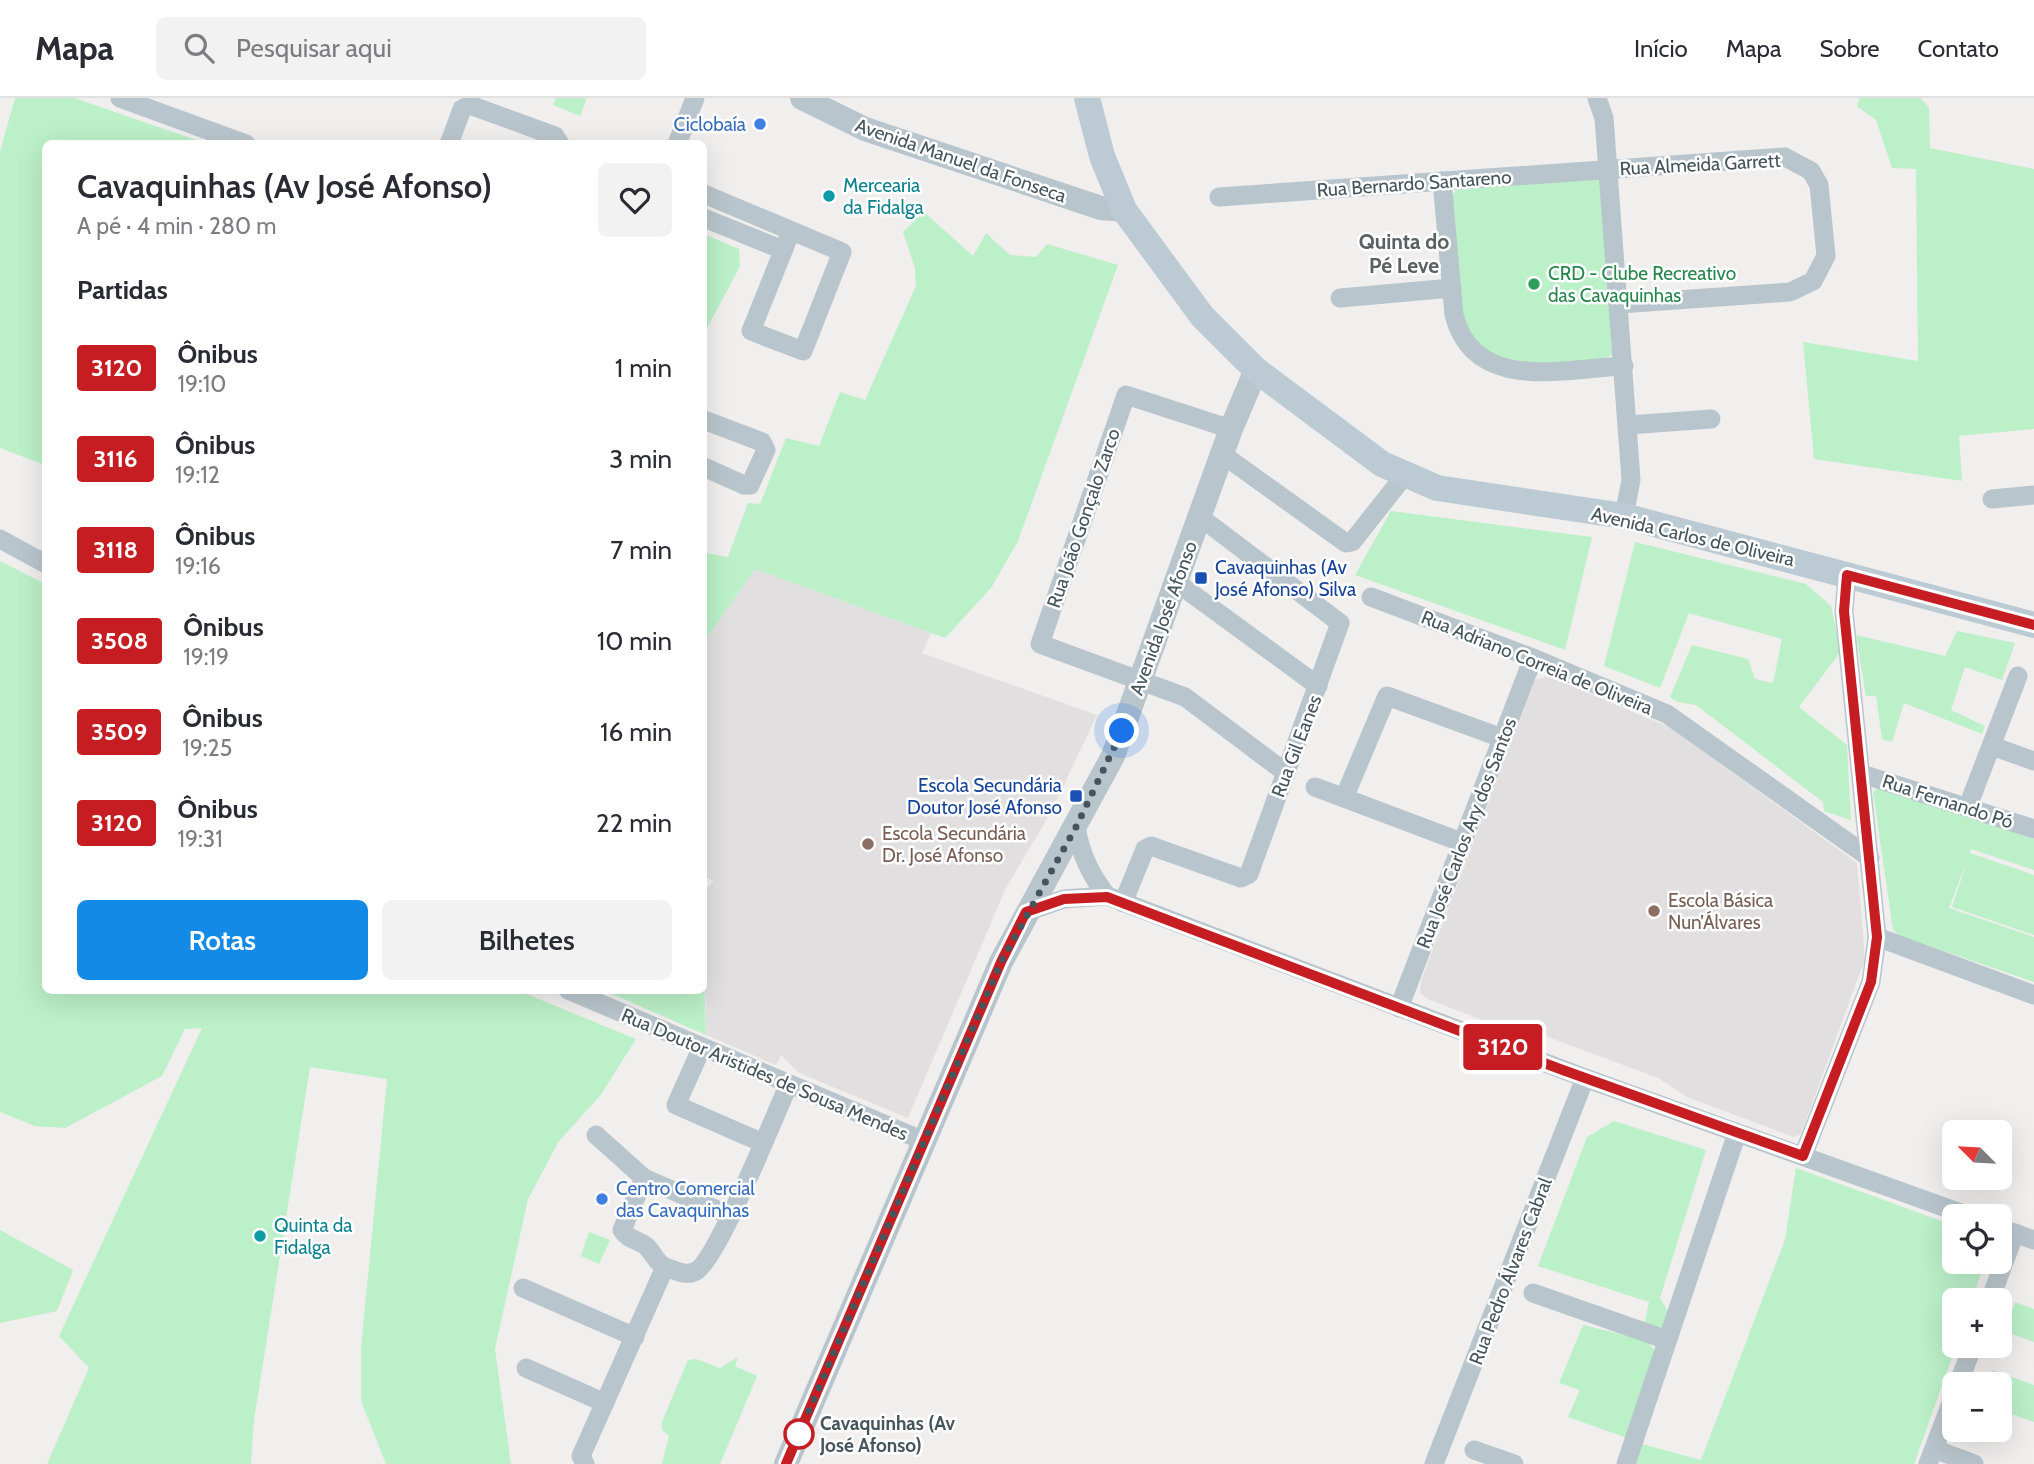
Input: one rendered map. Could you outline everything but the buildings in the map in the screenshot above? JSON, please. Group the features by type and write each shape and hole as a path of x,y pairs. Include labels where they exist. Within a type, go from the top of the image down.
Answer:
{"main road":[{"path":"1087,98 1102,156 1124,210 1202,316 1256,370"},
{"name":"Avenida Carlos de Oliveira","path":"1256,370 1357,448 1405,475 1437,488 1624,516 2034,625"}],"street":[{"path":"120,98 235,140"},
{"path":"679,140 695,98"},
{"name":"Avenida Manuel da Fonseca","path":"802,98 865,129 1101,208 1124,210"},
{"path":"1597,98 1604,118 1609,169 1628,425 1631,480 1624,516"},
{"path":"450,140 462,109 470,105 555,136 558,140"},
{"name":"Rua Almeida Garrett","path":"1609,169 1785,157 1798,162 1811,171 1819,185 1826,256 1813,281 1790,292 1619,304"},
{"name":"Rua Bernardo Santareno","path":"1219,197 1609,169"},
{"path":"1442,181 1458,331 1478,356 1494,366 1518,372 1624,366"},
{"path":"707,195 842,252 803,351 751,331 791,231"},
{"path":"707,219 783,250"},
{"path":"1340,298 1452,288"},
{"name":"Avenida José Afonso","path":"786,1464 1001,962 1113,756 1231,429 1256,370"},
{"name":"Rua João Gonçalo Zarco","path":"1141,680 1040,644 1126,395 1231,429"},
{"path":"1628,425 1711,419"},
{"path":"707,421 762,442 766,450 750,485 744,485 707,468"},
{"path":"1222,454 1346,543 1352,542 1405,475"},
{"path":"1992,499 2034,495"},
{"name":"Rua Gil Eanes","path":"1115,900 1145,849 1150,846 1241,878 1247,876 1340,623 1200,517"},
{"path":"0,539 42,562"},
{"path":"1803,1156 1871,982 1877,937 1844,611 1847,575"},
{"path":"1176,582 1318,686"},
{"name":"Rua Adriano Correia de Oliveira","path":"1371,597 1533,658 1667,714 1870,858"},
{"name":"Rua José Carlos Ary dos Santos","path":"1399,1008 1533,658"},
{"path":"1968,806 2018,676"},
{"path":"1141,680 1185,697 1286,773"},
{"path":"1344,798 1387,696 1502,738"},
{"path":"1992,746 2034,761"},
{"name":"Rua Fernando Pó","path":"1862,774 2034,829"},
{"path":"1315,787 1461,842"},
{"path":"1076,827 1081,853 1091,874 1115,900"},
{"path":"1026,912 1064,899 1115,900 1585,1078 1942,1206"},
{"path":"1877,937 2034,995"},
{"name":"Rua Doutor Aristides de Sousa Mendes","path":"577,994 924,1141"},
{"path":"702,1047 676,1105 763,1143"},
{"name":"Rua Pedro Álvares Cabral","path":"1434,1464 1585,1078"},
{"path":"644,1178 622,1230 626,1236 646,1247 656,1261 666,1267 684,1274 696,1271 706,1261 731,1216 789,1084"},
{"path":"1626,1464 1737,1133"},
{"path":"596,1135 644,1178 731,1216"},
{"path":"2012,1232 2034,1240"},
{"path":"585,1464 581,1456 666,1267"},
{"path":"523,1288 635,1337"},
{"path":"1533,1293 1667,1340"},
{"path":"526,1368 605,1403"},
{"path":"1942,1428 1931,1457 1974,1464"},
{"path":"1474,1450 1514,1464"}],"shaded area":[{"name":"Escola Secundária Dr. José Afonso","path":"755,569 931,633 922,653 1097,715 1051,812 1005,890 908,1118 799,1073 781,1055 776,1065 706,1035 707,887 714,881 707,878 707,638"},
{"name":"Escola Básica Nun’Álvares","path":"1548,676 1671,728 1857,863 1865,959 1801,1134 1794,1137 1687,1097 1658,1078 1508,1022 1505,1029 1428,999 1420,993 1421,981 1535,680"}],"green space":[{"path":"15,98 74,98 196,140 42,140 42,464 0,448 0,152"},
{"path":"556,98 587,98 580,116 553,105"},
{"path":"1860,98 1920,98 1929,107 1930,148 2034,169 2034,429 1959,436 1962,481 1814,459 1803,342 1918,361 1916,169 1892,168 1876,120 1857,106"},
{"name":"CRD - Clube Recreativo das Cavaquinhas","path":"1598,178 1603,184 1612,355 1601,361 1513,365 1478,348 1460,313 1452,195 1458,189"},
{"path":"924,212 973,256 986,233 1010,255 1036,257 1047,244 1118,265 1018,541 991,588 945,638 755,569 707,638 707,553 728,557 748,503 760,504 786,438 819,446 840,392 865,400 916,286 915,268 903,232"},
{"path":"707,235 739,249 740,266 707,328"},
{"path":"1391,511 1592,537 1565,650 1355,575"},
{"path":"1635,542 1806,584 1831,606 1841,651 1799,707 1847,745 1851,820 1824,811 1823,802 1696,705 1678,702 1670,697 1692,645 1748,659 1755,679 1773,683 1782,639 1689,613 1660,688 1604,666"},
{"name":"Quinta da Fidalga","path":"0,561 42,582 42,994 526,994 636,1039 600,1096 559,1141 528,1199 495,1349 511,1464 386,1464 361,1401 361,1348 387,1079 310,1067 254,1420 251,1464 47,1464 89,1368 59,1336 202,1028 185,1029 162,1076 65,1128 35,1126 0,1112"},
{"path":"1957,631 2015,643 2002,680 1965,667 1951,710 1985,726 1982,734 1904,703 1892,742 1882,739 1876,696 1866,696 1856,635 1945,656"},
{"path":"1878,788 2034,839 2034,870 1971,849 1970,853 2034,875 2034,935 1952,907 1969,856 1949,908 2034,937 2034,982 1900,936 1893,930 1873,792"},
{"path":"612,994 705,994 706,1035"},
{"path":"1614,1121 1706,1150 1660,1298 1669,1313 1661,1332 1644,1326 1649,1302 1538,1266 1587,1137"},
{"path":"1796,1168 1942,1221 1942,1274 1981,1274 1976,1288 1942,1288 1942,1358 1952,1358 1947,1372 1942,1372 1942,1385 1914,1464 1635,1464 1642,1444 1701,1460 1785,1240"},
{"path":"0,1230 73,1270 57,1311 0,1323"},
{"path":"589,1232 610,1240 599,1264 581,1256"},
{"path":"2015,1302 2034,1309 2034,1342 2012,1334 2012,1310"},
{"path":"1583,1325 1645,1340 1655,1350 1627,1438 1568,1417 1580,1390 1559,1383"},
{"path":"738,1357 735,1366 757,1376 720,1464 662,1464 669,1436 662,1430 662,1422 688,1360 696,1359 720,1368"},
{"path":"2012,1377 2034,1385 2034,1422 2012,1414"}],"bus line":[{"name":"3120","path":"786,1464 1001,962 1026,912 1064,899 1107,897 1560,1069 1803,1156 1871,982 1877,937 1860,748 1844,611 1847,575 2034,625"}],"place":[{"name":"Ciclobaía","path":"760,124"},
{"name":"Mercearia da Fidalga","path":"829,196"},
{"name":"CRD - Clube Recreativo das Cavaquinhas","path":"1534,284"},
{"name":"Cavaquinhas (Av José Afonso) Silva","path":"1201,578"},
{"name":"Escola Secundária Doutor José Afonso","path":"1076,796"},
{"name":"Escola Secundária Dr. José Afonso","path":"868,844"},
{"name":"Escola Básica Nun’Álvares","path":"1654,911"},
{"name":"Centro Comercial das Cavaquinhas","path":"602,1199"},
{"name":"Quinta da Fidalga","path":"260,1236"},
{"name":"Cavaquinhas (Av José Afonso)","path":"799,1434"}],"district":[{"name":"Quinta do Pé Leve","path":"1404,254"}],"route":[{"path":"799,1434 1001,962 1026,912 1076,827 1113,756 1122,731"}]}
